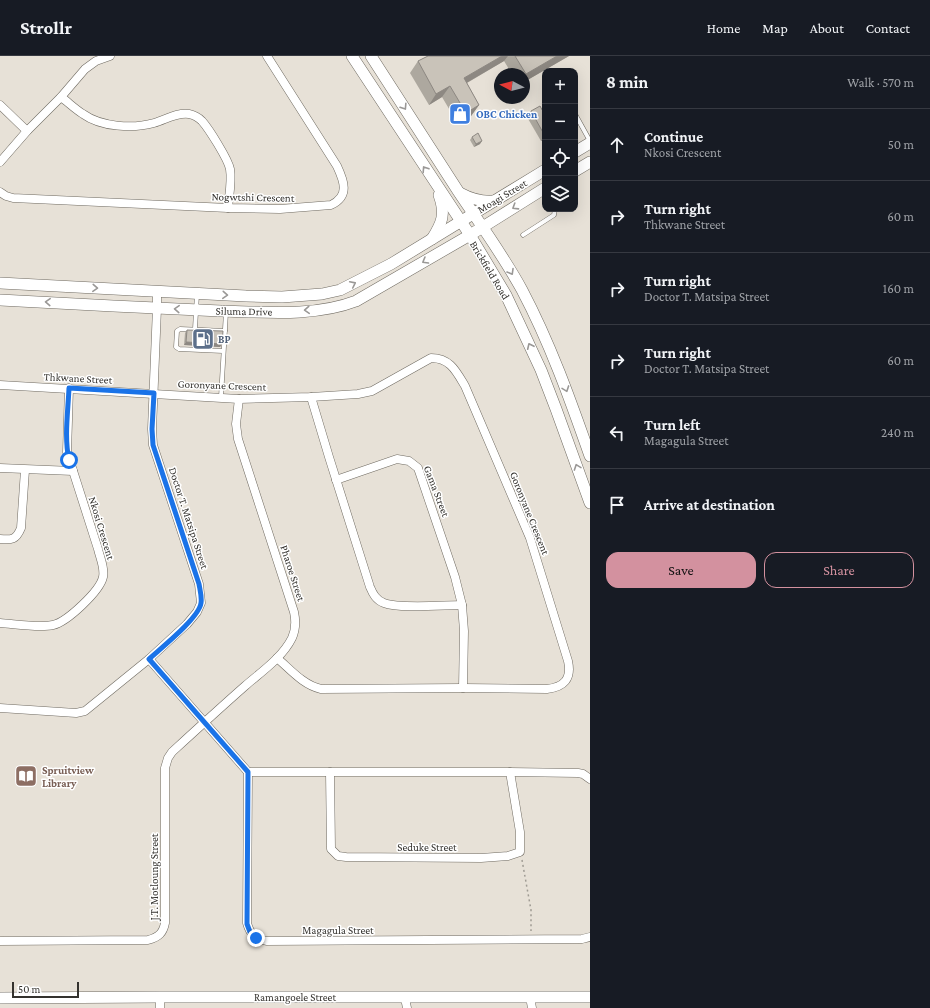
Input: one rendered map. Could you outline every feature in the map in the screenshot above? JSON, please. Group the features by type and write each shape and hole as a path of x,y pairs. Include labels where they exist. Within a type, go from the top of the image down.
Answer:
{"street":[{"path":"0,162 90,64 110,56"},
{"name":"Nogwtshi Crescent","path":"0,192 13,198 228,208 280,209 323,207 332,205 342,196 344,182 337,166 267,56"},
{"name":"Brickfield Road","path":"352,56 435,185 470,235 506,295 541,370 590,503"},
{"name":"Brickfield Road","path":"371,56 459,192 501,253 522,291 563,379 590,456"},
{"path":"61,97 83,114 104,123 141,126 156,123 176,115 183,114 196,116 206,126 226,157 230,167 228,208"},
{"path":"0,105 27,131"},
{"path":"578,150 590,142"},
{"path":"578,169 590,162"},
{"name":"Moagi Street","path":"460,222 542,172"},
{"path":"431,240 438,229 442,218 442,202 435,185"},
{"name":"Moagi Street","path":"470,235 542,191"},
{"path":"459,192 471,198 486,202 494,201"},
{"name":"Siluma Drive","path":"0,283 282,297 332,292 361,280 391,264 460,222"},
{"name":"Siluma Drive","path":"0,300 259,312 301,311 342,307 356,301 470,235"},
{"name":"Doctor T. Matsipa Street","path":"0,708 81,713 94,705 149,659 186,624 197,612 201,603 199,584 153,445 152,429 158,308 157,291"},
{"name":"Goronyane Crescent","path":"154,393 239,398 311,397 358,394 372,391 423,361 431,358 445,360 450,364 465,386 530,538 566,654 569,671 564,683 554,688 321,689 304,681 277,658"},
{"name":"Thkwane Street","path":"0,385 154,393"},
{"name":"Nkosi Crescent","path":"0,622 53,625 70,615 94,594 103,577 103,566 67,452 69,388"},
{"path":"311,397 370,587 377,599 383,603 396,606 462,605"},
{"name":"Pharoe Street","path":"204,722 277,658 292,638 296,626 296,619 238,439 236,424 239,398"},
{"name":"Gama Street","path":"336,480 397,459 409,461 418,468 455,577 462,605 464,631 463,688"},
{"path":"0,468 25,470 73,470"},
{"path":"0,539 13,539 17,537 21,528 25,470"},
{"path":"149,659 248,772 578,773 583,774 590,779"},
{"name":"J.T. Motloung Street","path":"0,941 148,940 156,938 160,935 164,929 165,923 165,764 169,755 204,722"},
{"name":"Magagula Street","path":"248,772 247,924 250,932 256,938 267,941 529,940 582,939 590,937"},
{"name":"Seduke Street","path":"330,772 331,848 338,856 465,858 508,856 520,852"},
{"path":"510,772 520,832 520,852"},
{"name":"Ramangoele Street","path":"0,998 160,1002 531,1003 590,997"}],"lane":[{"path":"578,120 590,142"},
{"path":"523,235 554,214 554,212"},
{"path":"196,329 197,293"},
{"path":"221,397 226,311"},
{"path":"223,351 179,349 175,345 177,330 180,329 225,331"}],"path":[{"path":"520,852 526,876 531,910 532,924 529,940"}],"building":[{"path":"428,56 502,56 464,78 479,105 466,113 450,86 436,94 418,61"},
{"path":"515,56 557,56 530,72 530,68 522,68"},
{"path":"540,106 542,110 542,131 531,111"},
{"path":"478,133 482,141 476,144 472,137"},
{"path":"187,330 223,331 222,344 186,342"}],"place":[{"name":"OBC Chicken","path":"460,114"},
{"name":"BP","path":"203,339"},
{"name":"Spruitview Library","path":"26,776"}],"route":[{"path":"69,460 67,452 69,388 154,393 152,429 153,445 199,584 201,603 200,608 186,624 149,659 248,772 247,924 248,929 256,938"}]}
